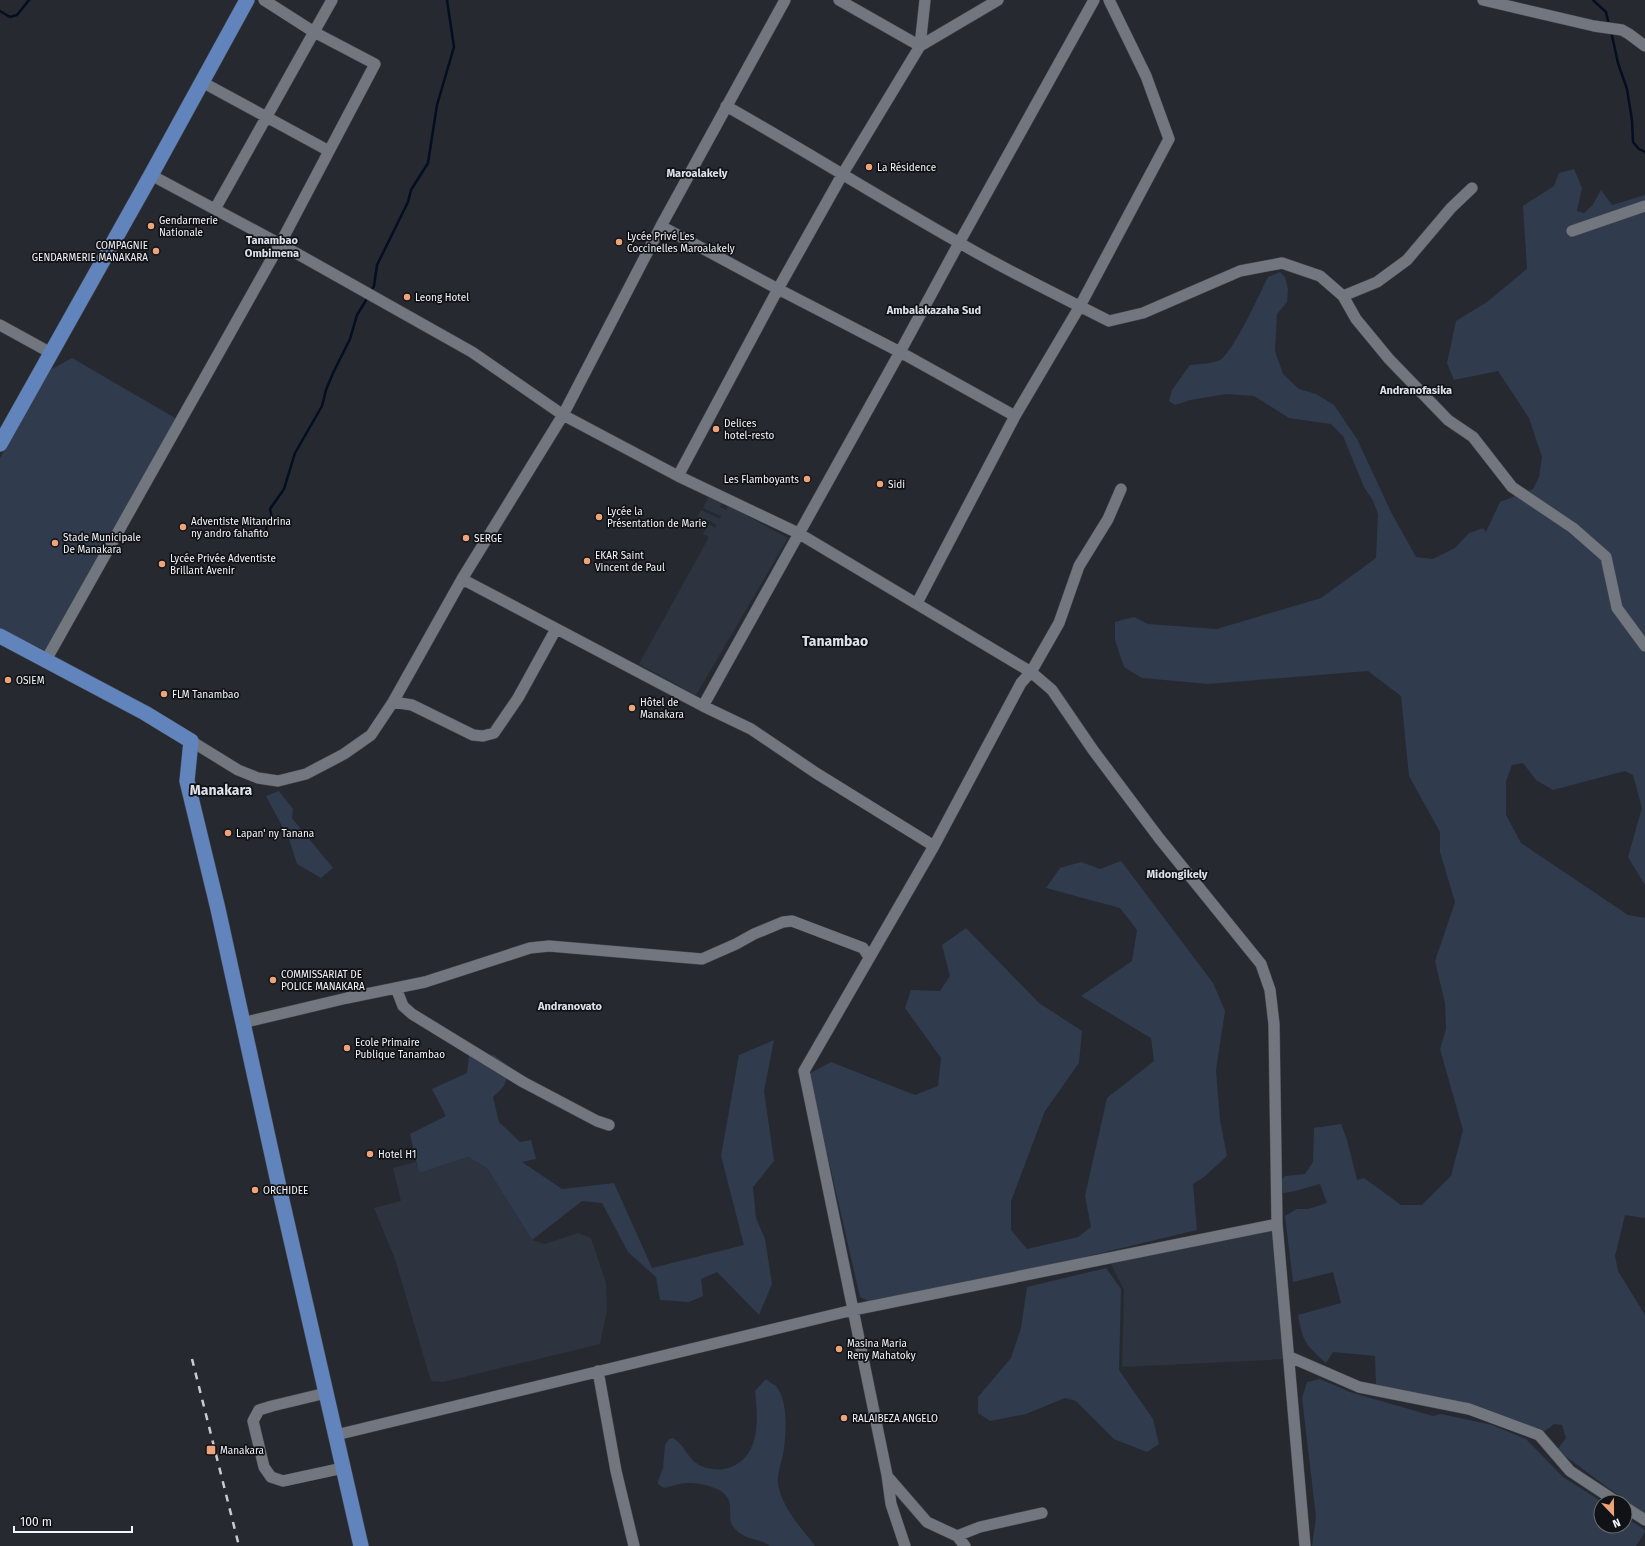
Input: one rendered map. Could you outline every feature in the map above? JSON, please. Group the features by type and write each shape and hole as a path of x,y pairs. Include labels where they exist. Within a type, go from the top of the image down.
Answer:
{"main road":[{"path":"0,444 247,0"},
{"path":"0,636 145,713 191,741 187,781 218,909 242,1023 361,1546"}],"street":[{"path":"46,660 280,244 375,64 314,32 264,0"},
{"path":"215,210 332,0"},
{"path":"191,741 238,770 258,778 278,781 306,774 344,754 371,735 393,702 462,579 563,415 661,226 785,0"},
{"path":"839,0 920,46"},
{"path":"678,476 842,175 920,46 925,0"},
{"path":"920,46 998,0"},
{"path":"703,706 1094,0"},
{"path":"917,603 1015,416 1080,306 1169,139 1146,76 1110,0"},
{"path":"1483,0 1594,26 1622,30 1630,34 1645,46"},
{"path":"202,82 329,151"},
{"path":"726,106 959,243 1108,321 1143,313 1240,271 1282,263 1320,276 1342,296 1356,319 1389,359 1448,420 1473,437 1512,487 1574,528 1606,557 1617,608 1645,646"},
{"path":"151,175 280,244 472,352 563,415 678,476 798,533 1031,672 1052,690 1093,750 1159,838 1261,964 1270,990 1274,1024 1277,1224 1290,1357 1305,1546"},
{"path":"1342,296 1377,282 1407,260 1451,208 1472,188"},
{"path":"1572,231 1645,206"},
{"path":"661,226 778,290 900,352 1015,416"},
{"path":"0,325 51,353"},
{"path":"905,1546 891,1504 887,1475 804,1071 934,846 1021,683 1031,672 1059,624 1079,566 1108,519 1122,489"},
{"path":"462,579 703,706 751,729 816,773 934,846"},
{"path":"393,702 412,705 473,735 483,736 494,733 518,698 556,629"},
{"path":"242,1023 425,982 530,948 549,946 702,959 736,944 754,934 783,922 792,921 863,948 869,957"},
{"path":"396,988 403,1006 412,1014 523,1082 597,1121 609,1124"},
{"path":"336,1435 853,1310 1277,1224"},
{"path":"1290,1357 1359,1387 1469,1409 1539,1435 1570,1472 1604,1494"},
{"path":"598,1371 616,1471 634,1546"},
{"path":"326,1393 260,1410 253,1421 264,1467 271,1477 283,1481 343,1468"},
{"path":"887,1475 897,1489 927,1522 957,1536 965,1546"},
{"path":"1633,1512 1645,1520"},
{"path":"957,1536 980,1527 1042,1513"}],"shaded area":[{"path":"1574,169 1582,188 1577,211 1584,213 1592,206 1601,190 1612,205 1645,195 1645,885 1628,857 1642,808 1633,775 1625,771 1553,790 1536,780 1523,763 1512,765 1506,781 1506,815 1521,843 1628,915 1645,918 1645,1217 1625,1215 1615,1256 1618,1271 1645,1315 1645,1515 1633,1506 1633,1494 1617,1494 1557,1450 1566,1438 1562,1425 1554,1424 1542,1433 1376,1386 1375,1356 1333,1352 1326,1363 1306,1343 1302,1332 1298,1315 1341,1303 1333,1272 1293,1282 1285,1216 1297,1209 1308,1209 1327,1203 1320,1184 1283,1193 1282,1180 1285,1176 1305,1174 1313,1162 1314,1128 1341,1124 1347,1140 1357,1180 1364,1178 1401,1205 1422,1205 1451,1176 1463,1130 1440,1049 1446,1029 1445,1003 1435,961 1455,902 1440,852 1440,832 1409,776 1401,696 1368,671 1208,684 1142,678 1124,667 1115,640 1115,622 1134,617 1148,624 1217,629 1321,598 1376,558 1378,514 1373,501 1364,487 1343,436 1331,424 1289,418 1254,396 1226,394 1190,400 1175,405 1169,401 1172,390 1190,365 1205,364 1220,360 1225,355 1239,335 1268,277 1280,272 1285,277 1288,289 1287,302 1277,314 1275,351 1283,374 1299,389 1316,394 1334,405 1357,439 1391,512 1416,557 1433,559 1455,548 1469,533 1483,528 1486,532 1500,502 1533,489 1539,477 1542,457 1529,418 1498,371 1454,380 1447,363 1456,321 1487,302 1527,269 1523,206 1554,186 1559,173"},
{"name":"Stade Municipale De Manakara","path":"72,358 182,422 46,651 0,628 0,458 50,370"},
{"path":"710,494 723,501 720,507 726,510 729,506 788,538 696,695 639,664 709,537 703,534 709,524 715,528 716,525 709,520 707,523 697,517 701,510 720,519 721,516 703,508"},
{"path":"279,791 293,809 292,818 333,868 321,878 297,864 289,839 266,796"},
{"path":"1121,861 1213,983 1225,1011 1216,1070 1220,1120 1227,1156 1204,1177 1193,1184 1197,1230 1030,1270 871,1302 860,1297 809,1074 831,1062 915,1095 938,1086 941,1058 905,1008 911,990 940,991 950,976 942,945 966,928 1039,1003 1082,1031 1079,1063 1045,1111 1011,1201 1011,1230 1027,1249 1078,1237 1091,1227 1085,1196 1107,1098 1154,1061 1151,1038 1081,996 1132,961 1137,930 1120,908 1046,888 1060,868 1081,862 1100,869"},
{"path":"774,1040 764,1091 774,1161 753,1187 756,1218 765,1239 772,1284 759,1315 717,1272 701,1279 703,1296 689,1302 660,1300 656,1277 628,1252 602,1203 582,1201 532,1240 487,1168 468,1157 419,1173 410,1134 446,1116 432,1089 467,1073 469,1056 494,1055 510,1067 504,1086 493,1097 499,1122 520,1142 531,1140 536,1159 522,1162 562,1189 614,1183 652,1268 744,1245 721,1156 739,1055"},
{"path":"468,1157 487,1168 532,1240 545,1244 578,1233 591,1238 606,1283 607,1310 600,1344 443,1382 431,1381 395,1259 374,1208 401,1201 393,1168 416,1162 419,1173"},
{"path":"1272,1228 1285,1359 1122,1367 1124,1290 1111,1264"},
{"path":"1106,1268 1121,1289 1119,1370 1153,1419 1159,1444 1147,1452 1114,1439 1076,1401 1065,1398 1026,1414 990,1421 978,1413 978,1397 1011,1358 1021,1328 1027,1287"},
{"path":"766,1379 776,1386 783,1401 785,1410 785,1439 778,1480 780,1492 792,1516 815,1546 770,1546 766,1543 748,1538 739,1533 731,1523 730,1505 728,1499 725,1494 720,1491 707,1485 700,1484 679,1484 664,1488 658,1484 663,1468 665,1445 669,1439 673,1438 677,1441 692,1460 701,1466 716,1470 724,1469 741,1461 748,1454 753,1445 755,1435 757,1413 755,1391"},
{"path":"1320,1379 1350,1392 1433,1416 1441,1414 1492,1425 1526,1439 1563,1477 1593,1496 1593,1534 1633,1534 1633,1522 1645,1530 1645,1532 1636,1546 1312,1546 1316,1517 1302,1398 1307,1382"}],"waterway":[{"path":"0,11 10,17 17,15 29,0"},
{"path":"370,292 374,286 377,265 408,202 411,190 428,163 437,105 454,47 447,0"},
{"path":"1593,0 1606,12 1609,25"},
{"path":"1611,31 1618,63 1627,89 1632,120 1633,142 1639,149 1645,152"},
{"path":"268,537 266,528 272,518 270,509 284,489 295,453 322,406 326,390 333,373 350,339 357,315 368,297"}],"railway":[{"path":"192,1359 239,1546"}],"place":[{"name":"La Résidence","path":"869,167"},
{"name":"Gendarmerie Nationale","path":"151,226"},
{"name":"Lycée Privé Les Coccinelles Maroalakely","path":"619,242"},
{"name":"COMPAGNIE GENDARMERIE MANAKARA","path":"156,251"},
{"name":"Leong Hotel","path":"407,297"},
{"name":"Delices hotel-resto","path":"716,429"},
{"name":"Les Flamboyants","path":"807,479"},
{"name":"Sidi","path":"880,484"},
{"name":"Lycée la Présentation de Marie","path":"599,517"},
{"name":"Adventiste Mitandrina ny andro fahafito","path":"183,527"},
{"name":"SERGE","path":"466,538"},
{"name":"Stade Municipale De Manakara","path":"55,543"},
{"name":"EKAR Saint Vincent de Paul","path":"587,561"},
{"name":"Lycée Privée Adventiste Brillant Avenir","path":"162,564"},
{"name":"OSIEM","path":"8,680"},
{"name":"FLM Tanambao","path":"164,694"},
{"name":"Hôtel de Manakara","path":"632,708"},
{"name":"Lapan' ny Tanana","path":"228,833"},
{"name":"COMMISSARIAT DE POLICE MANAKARA","path":"273,980"},
{"name":"Ecole Primaire Publique Tanambao","path":"347,1048"},
{"name":"Hotel H1","path":"370,1154"},
{"name":"ORCHIDEE","path":"255,1190"},
{"name":"Masina Maria Reny Mahatoky","path":"839,1349"},
{"name":"RALAIBEZA ANGELO","path":"844,1418"},
{"name":"Manakara","path":"211,1450"}],"district":[{"name":"Maroalakely","path":"697,173"},
{"name":"Tanambao Ombimena","path":"272,246"},
{"name":"Ambalakazaha Sud","path":"934,310"},
{"name":"Andranofasika","path":"1416,390"},
{"name":"Tanambao","path":"835,641"},
{"name":"Manakara","path":"221,790"},
{"name":"Midongikely","path":"1177,874"},
{"name":"Andranovato","path":"570,1006"}]}
